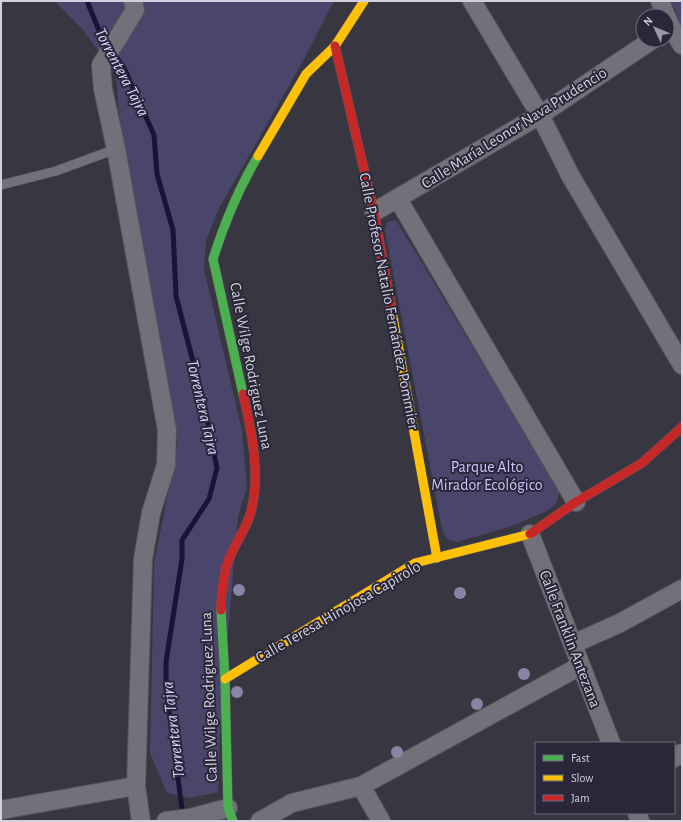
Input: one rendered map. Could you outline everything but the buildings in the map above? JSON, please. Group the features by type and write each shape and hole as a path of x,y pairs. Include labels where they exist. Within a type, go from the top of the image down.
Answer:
{"street":[{"path":"133,1 135,10 101,65 103,89 116,150 167,430 166,465 151,513 143,559 136,786 141,821"},
{"name":"Calle Wilge Rodriguez Luna","path":"230,814 221,604 226,567 249,517 255,489 255,468 249,419 213,259 246,177 306,74 335,46 364,1"},
{"path":"472,1 540,115 570,175 678,347 682,365"},
{"path":"675,34 682,45"},
{"name":"Calle Profesor Natalio Fernández Pommier","path":"335,46 374,212 437,558"},
{"name":"Calle María Leonor Nava Prudencio","path":"374,212 540,115 640,48"},
{"name":"Calle Profesor Natalio Fernández Pommier","path":"398,199 576,502"},
{"name":"Calle Teresa Hinojosa Capirolo","path":"225,679 415,563 530,534 576,502 642,463 682,427"},
{"name":"Calle Franklin Antezana","path":"530,534 610,742"},
{"path":"573,644 620,623 682,589"},
{"path":"260,821 292,803 361,786 580,666"},
{"path":"1,810 136,786"},
{"path":"361,786 381,821"},
{"path":"177,820 230,814"}],"lane":[{"path":"1,185 56,171 116,150"}],"green space":[{"path":"55,1 334,1 303,61 218,210 206,241 204,269 242,431 247,487 238,516 220,728 218,792 190,798 167,793 150,753 154,564 178,443 120,123 116,75 83,30"},
{"path":"670,1 682,1 681,26 675,8"},
{"name":"Parque Alto Mirador Ecológico","path":"396,220 560,491 556,503 547,511 512,526 457,542 447,539 442,529 385,230 387,222"}],"waterway":[{"name":"Torrentera Tajra","path":"87,1 100,33 109,46"},
{"name":"Torrentera Tajra","path":"113,52 125,70 154,135 157,174 173,230 176,296 204,404 217,468 209,499 182,540 182,559 166,662 166,688 183,816"}],"traffic: fast":[{"path":"243,394 213,259 232,206 258,156"},
{"path":"221,610 225,679 228,808 233,821"}],"traffic: slow":[{"path":"258,156 306,74 335,46 364,1"},
{"path":"391,306 437,558"},
{"path":"225,679 415,563 530,534"}],"traffic: jam":[{"path":"335,46 374,212 391,306"},
{"path":"221,610 222,589 226,568 230,555 249,518 255,488 254,456 250,424 243,394"},
{"path":"530,534 576,502 642,463 682,427"}]}
